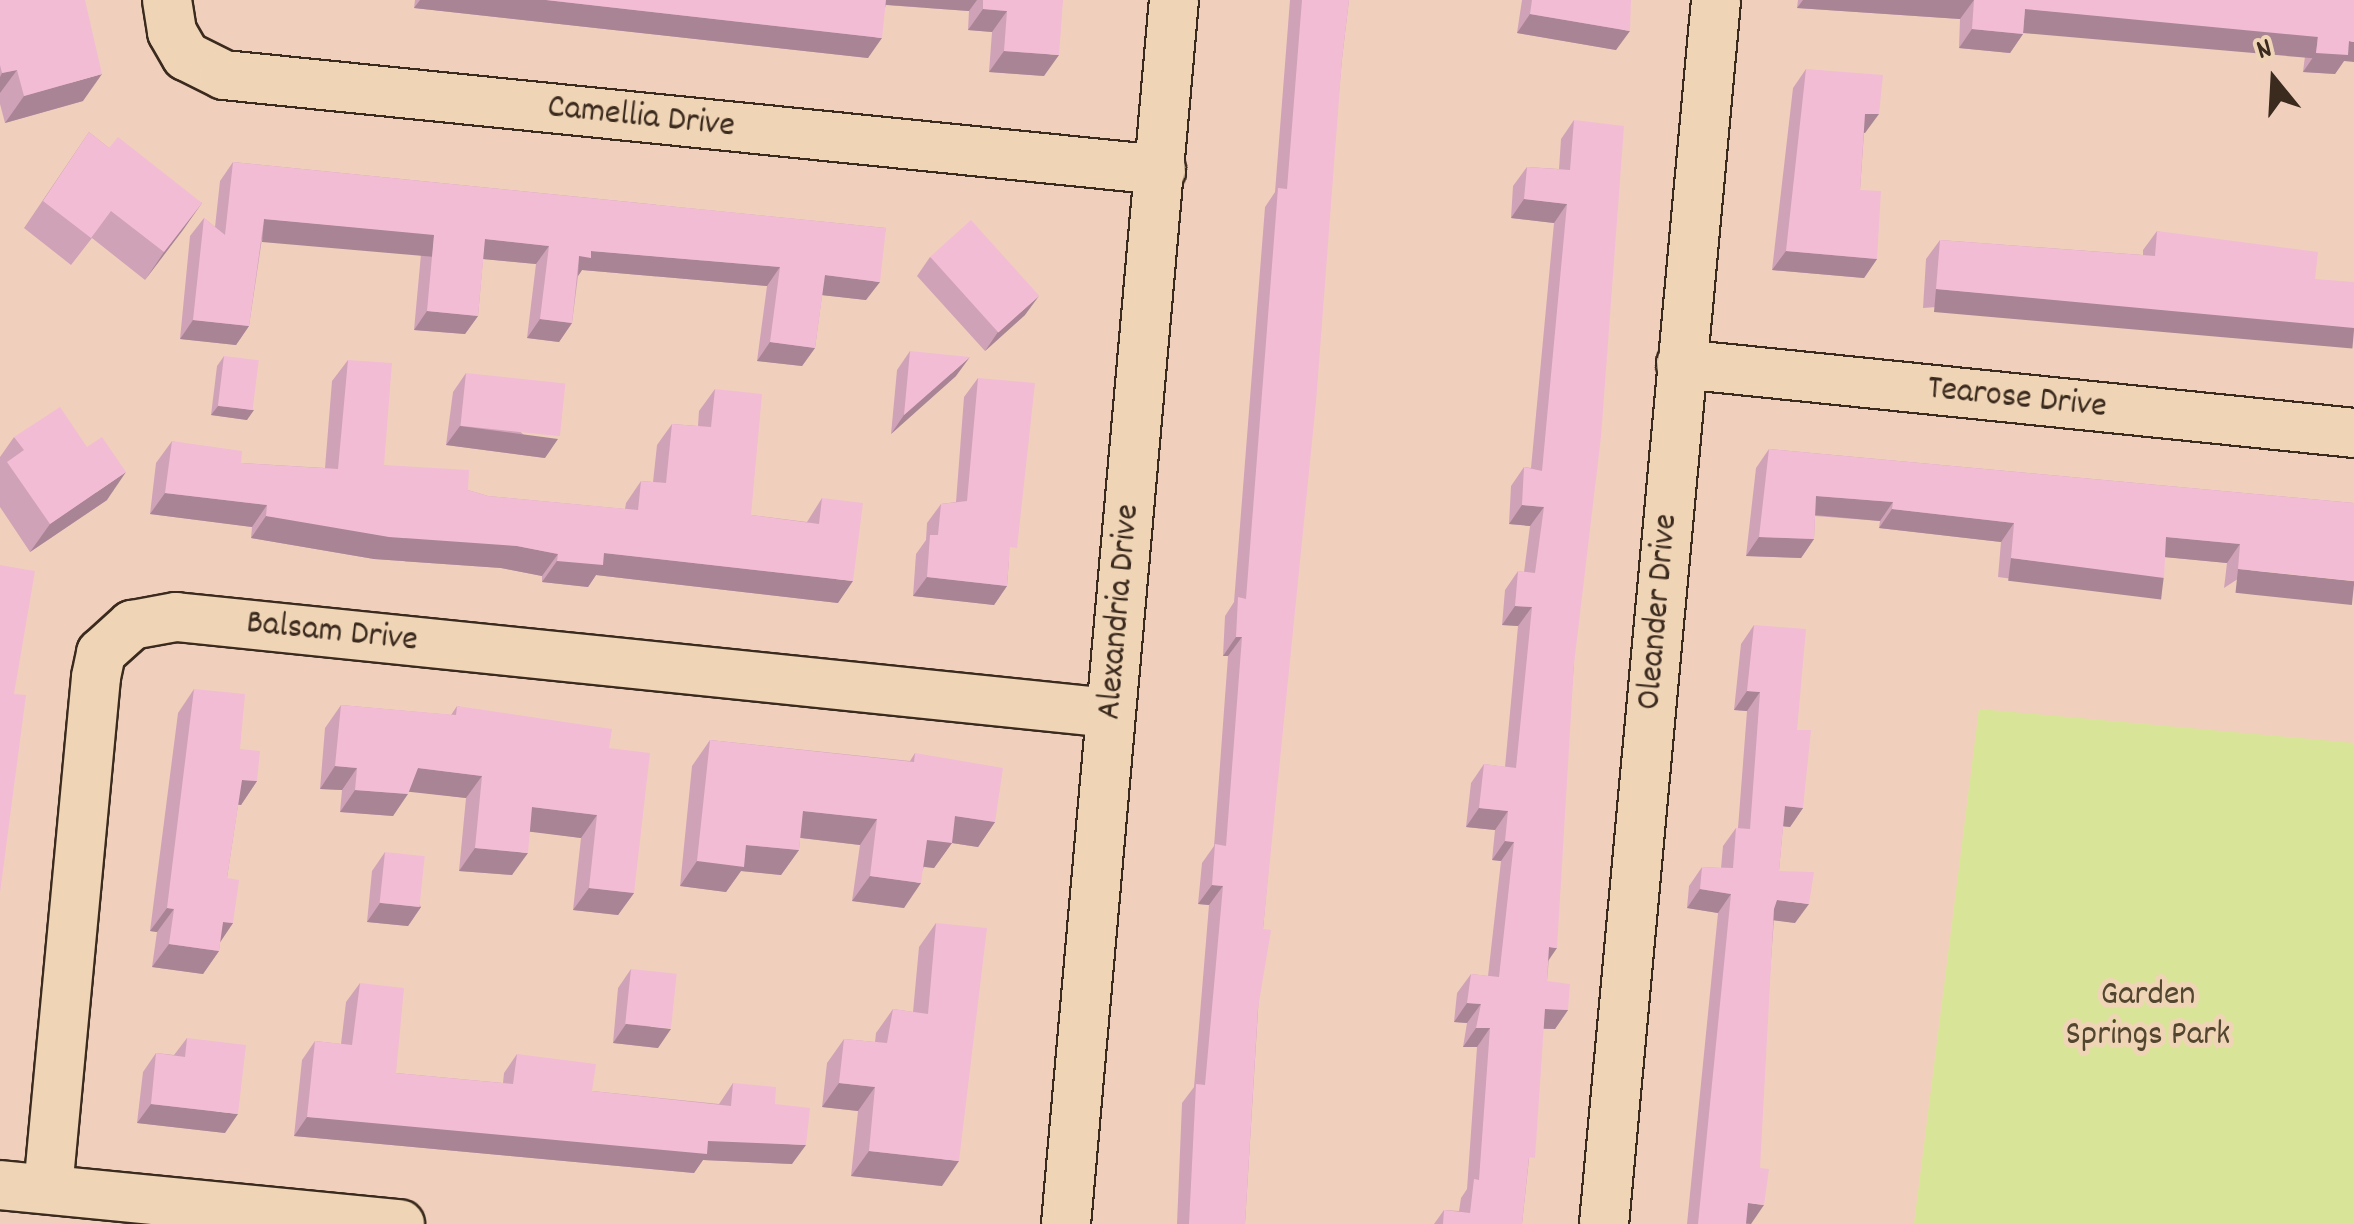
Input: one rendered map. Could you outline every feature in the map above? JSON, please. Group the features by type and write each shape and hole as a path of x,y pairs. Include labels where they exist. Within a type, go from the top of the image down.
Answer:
{"street":[{"name":"Camellia Drive","path":"167,0 172,32 186,56 224,75 1161,170"},
{"name":"Alexandria Drive","path":"1066,1224 1174,0"},
{"name":"Oleander Drive","path":"1604,1224 1716,0"},
{"name":"Tearose Drive","path":"1681,364 2354,433"},
{"name":"Balsam Drive","path":"48,1189 96,677 101,653 132,625 176,617 1110,713"},
{"path":"0,1185 400,1224"}],"green space":[{"name":"Garden Springs Park","path":"1979,709 2354,743 2354,1224 1914,1224"}],"building":[{"path":"0,0 85,0 102,74 24,96 17,70 2,73 0,65"},
{"path":"546,0 886,0 882,38"},
{"path":"983,0 1063,0 1059,55 1004,51 1007,11 983,9"},
{"path":"1302,0 1349,0 1316,402 1263,929 1271,930 1258,1008 1245,1224 1189,1224 1196,1084 1205,1085 1223,886 1212,885 1215,844 1226,846 1242,637 1236,637 1238,597 1246,599 1278,188 1287,189"},
{"path":"1532,0 1631,0 1630,31 1530,14"},
{"path":"1974,0 2354,0 2354,42 2349,41 2348,55 2316,53 2318,37 2025,9 2023,34 1972,29"},
{"path":"1806,69 1883,75 1879,114 1865,114 1860,190 1881,191 1877,259 1786,251"},
{"path":"1574,120 1624,126 1601,437 1574,664 1557,948 1549,947 1547,981 1570,984 1568,1010 1545,1009 1535,1158 1529,1157 1522,1224 1443,1224 1444,1210 1470,1213 1474,1179 1479,1180 1490,1028 1476,1028 1481,1004 1467,1003 1471,974 1499,977 1514,842 1505,841 1508,811 1479,808 1484,764 1516,768 1532,607 1515,606 1518,571 1535,573 1544,507 1522,505 1524,467 1542,471 1567,204 1524,199 1527,167 1570,170"},
{"path":"89,132 109,148 118,137 202,203 164,252 111,211 91,238 43,201"},
{"path":"233,162 886,228 880,282 825,275 815,348 770,342 780,267 591,251 591,258 579,256 572,323 540,319 549,246 485,239 478,316 427,311 434,235 264,219 249,326 193,320 204,218 225,235"},
{"path":"971,220 1039,296 998,333 930,257"},
{"path":"2157,231 2318,252 2315,279 2354,282 2354,328 1936,289 1940,240 2155,256"},
{"path":"910,351 970,357 904,415"},
{"path":"224,356 259,360 253,410 218,406"},
{"path":"348,360 392,363 384,465 469,470 468,490 488,496 638,510 641,481 666,483 672,424 711,427 715,389 762,394 751,515 819,524 822,498 863,503 853,581 604,553 603,565 557,561 558,554 517,546 389,537 266,516 267,505 165,493 172,441 242,451 241,463 338,469"},
{"path":"466,373 565,383 560,436 460,426"},
{"path":"978,378 1035,383 1017,548 1010,547 1007,586 927,577 930,535 938,535 941,504 967,501"},
{"path":"60,407 87,447 102,437 126,472 50,524 7,462 24,450 14,437"},
{"path":"1769,449 2354,503 2354,581 2238,569 2240,544 2166,537 2164,578 2011,558 2014,523 1892,509 1893,502 1816,496 1814,539 1759,537"},
{"path":"0,565 35,571 14,694 26,695 0,893"},
{"path":"1754,625 1806,629 1797,730 1811,730 1803,808 1785,806 1779,871 1814,872 1809,904 1777,900 1774,909 1760,1168 1769,1169 1764,1205 1748,1203 1746,1224 1698,1224 1731,894 1700,889 1702,867 1733,868 1736,828 1750,829 1760,692 1747,691"},
{"path":"194,689 245,694 240,749 260,751 257,781 242,780 227,878 239,880 233,923 223,922 219,951 169,944 174,909 167,908"},
{"path":"341,705 456,715 457,706 612,729 609,748 650,753 634,893 589,888 597,815 532,807 528,853 475,848 482,776 418,768 408,794 355,790 357,768 335,766"},
{"path":"710,740 914,762 915,753 1003,768 995,822 955,816 952,843 927,840 921,883 870,876 877,819 803,811 799,850 746,845 744,867 697,861"},
{"path":"385,852 425,856 419,907 380,903"},
{"path":"936,923 987,928 959,1161 869,1151 875,1087 839,1083 844,1039 887,1043 893,1009 928,1014"},
{"path":"631,969 677,974 671,1029 625,1024"},
{"path":"360,983 404,988 396,1073 513,1084 517,1054 596,1064 592,1091 731,1106 733,1083 776,1087 775,1104 810,1108 806,1145 708,1141 707,1154 307,1117 315,1041 352,1045"},
{"path":"187,1038 246,1045 238,1114 151,1104 156,1053 185,1057"}]}
